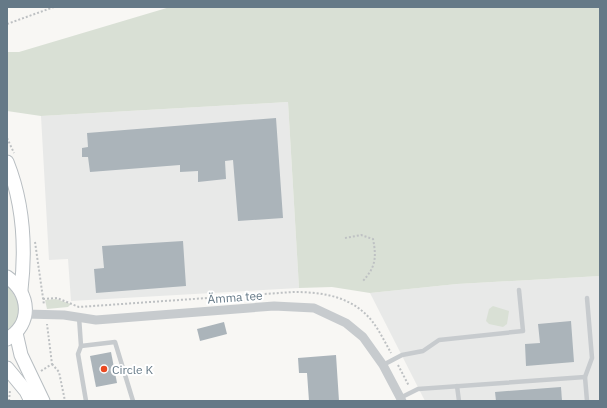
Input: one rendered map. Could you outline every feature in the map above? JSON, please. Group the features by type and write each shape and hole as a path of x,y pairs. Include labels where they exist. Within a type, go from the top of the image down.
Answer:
{"main road":[{"path":"7,162 17,194 22,221 23,272 21,290 25,302 25,314 22,324 12,336 43,401"},
{"path":"7,277 21,290"},
{"path":"7,368 26,391 31,401"}],"street":[{"name":"Ämma tee","path":"25,314 64,315 96,320 274,306 314,308 346,323 363,337 383,365 401,400"}],"lane":[{"path":"383,365 402,355 423,351 439,340 523,331 519,290"},
{"path":"587,298 592,358 585,377 587,401"},
{"path":"79,318 81,346 78,354 86,401"},
{"path":"81,346 115,342 133,401"},
{"path":"401,400 418,389 585,377"},
{"path":"457,386 459,401"}],"path":[{"path":"7,24 54,7"},
{"path":"345,238 361,235 372,239 376,253 372,271 362,282"},
{"path":"52,364 59,372 65,401"}],"shaded area":[{"path":"170,7 600,7 600,276 457,284 370,293 332,287 299,288 288,102 41,116 7,111 7,52 19,52"},
{"path":"288,102 299,288 71,301 68,259 49,260 41,116"},
{"path":"600,276 600,401 425,401 370,293 457,284"},
{"path":"7,284 20,304 18,321 7,334"},
{"path":"56,299 71,304 68,307 47,309 45,300"},
{"path":"493,306 509,311 507,324 503,327 489,324 486,321 489,309"}],"building":[{"path":"276,118 283,218 238,221 233,160 225,161 226,179 198,182 198,171 180,172 180,165 90,172 88,157 82,157 82,148 88,147 87,133"},
{"path":"183,241 186,286 96,293 94,269 104,268 102,246"},
{"path":"571,321 574,362 526,366 525,344 540,343 538,324"},
{"path":"224,322 227,334 200,341 197,329"},
{"name":"Circle K","path":"111,352 117,383 96,387 90,356"},
{"path":"336,355 339,401 309,401 307,373 299,373 298,358"},
{"path":"561,387 562,401 496,401 495,392"}],"place":[{"name":"Circle K","path":"104,369"}]}
